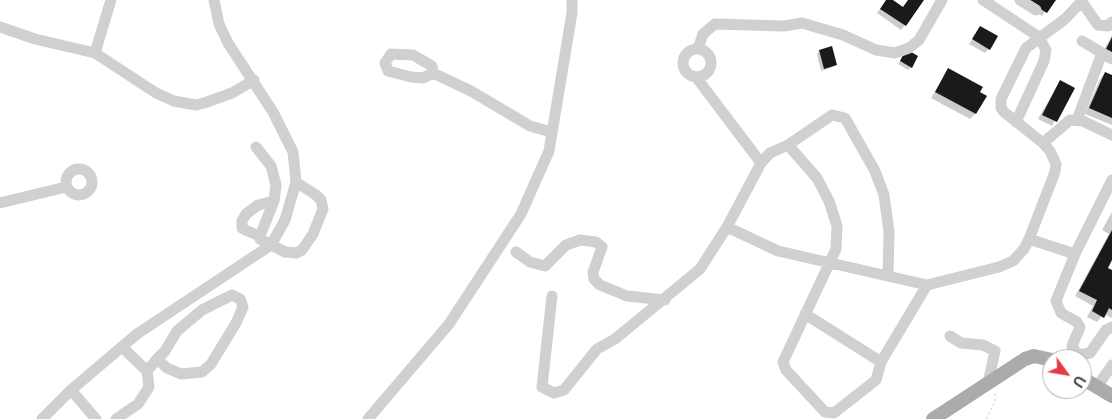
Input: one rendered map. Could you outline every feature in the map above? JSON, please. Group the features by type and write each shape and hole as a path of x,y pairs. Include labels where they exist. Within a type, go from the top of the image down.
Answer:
{"main road":[{"path":"933,419 1029,357 1042,357"},
{"path":"1092,384 1112,396"}],"street":[{"path":"95,53 111,0"},
{"path":"42,419 71,390 156,320 271,245 285,220 296,182 292,152 288,139 254,80 244,70 228,43 219,24 214,0"},
{"path":"368,419 430,348 496,254 521,214 542,170 549,150 572,13 572,0"},
{"path":"698,49 703,34 715,24 784,26 802,23 843,35 876,50 895,53 909,48 919,40 942,0"},
{"path":"983,0 1040,37 1045,44 1046,56 1016,122"},
{"path":"1020,0 1036,10"},
{"path":"727,227 772,250 927,285 1006,264 1020,255 1029,239 1055,172 1054,158 1043,143 1001,108 1001,99 1022,53 1065,19 1082,1 1098,25 1108,26 1112,22"},
{"path":"0,27 35,39 95,53 156,93 180,102 196,104 206,102 232,92 254,80"},
{"path":"1082,41 1112,59"},
{"path":"698,49 708,54 711,62 707,73 696,77 688,75 682,64 687,53 698,49"},
{"path":"1077,120 1102,53"},
{"path":"433,73 471,91 521,121 551,132"},
{"path":"696,77 761,162"},
{"path":"552,296 542,387 554,393 564,390 597,349 615,339 665,300 700,269 727,227 761,162 770,154 788,145 832,115 841,116 848,121 875,171 884,195 889,232 888,276"},
{"path":"1043,143 1070,120 1077,120 1112,135"},
{"path":"788,145 817,178 834,214 837,238 830,262 784,358 783,366 825,412 834,412 874,382 881,362 927,285"},
{"path":"256,147 271,166 276,185 274,201 260,236"},
{"path":"1112,180 1075,254 1056,301 1061,313 1077,322 1080,327 1072,346 1074,352 1083,356 1090,353 1106,330 1112,327"},
{"path":"274,201 258,205 246,214 242,220 242,228 260,236 271,245 285,252 296,253 302,250 323,209 321,200 296,182"},
{"path":"0,203 66,187"},
{"path":"1029,239 1075,254"},
{"path":"516,252 530,262 545,266 566,245 580,240 596,242 602,247 594,272 594,279 600,284 626,296 665,300"},
{"path":"147,372 157,359 165,352 177,331 202,310 232,295 240,299 243,307 236,323 211,364 202,372 181,374 167,368 157,359"},
{"path":"805,314 881,362"},
{"path":"950,336 961,343 983,346 994,352 988,383"},
{"path":"116,419 138,404 146,393 150,380 147,372 122,347"},
{"path":"1098,387 1112,365"},
{"path":"71,390 96,419"}],"path":[{"path":"986,419 995,402 995,391 988,383"}],"building":[{"path":"886,0 893,0 903,7 908,0 924,0 906,26 880,9"},
{"path":"1026,0 1056,0 1047,13"},
{"path":"980,26 998,36 990,50 972,39"},
{"path":"1112,37 1112,52 1106,49"},
{"path":"832,46 837,65 824,69 819,50"},
{"path":"906,49 918,56 912,68 900,61"},
{"path":"948,68 983,87 980,92 987,96 976,114 935,92"},
{"path":"1105,72 1112,75 1112,118 1089,108"},
{"path":"1060,80 1075,88 1057,122 1042,115"},
{"path":"1112,230 1112,260 1108,268 1112,270 1112,310 1109,308 1104,318 1092,311 1097,300 1079,291"}]}
